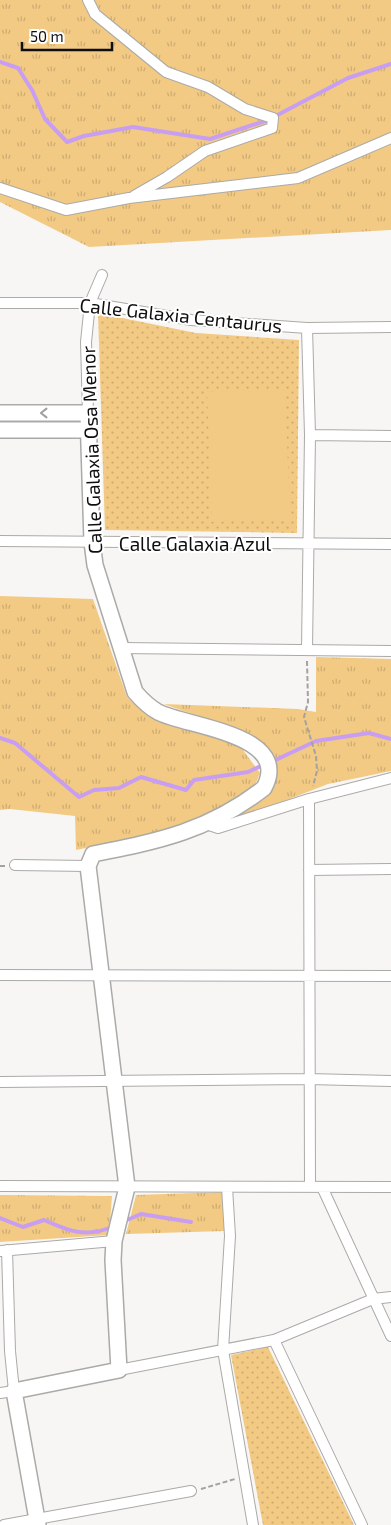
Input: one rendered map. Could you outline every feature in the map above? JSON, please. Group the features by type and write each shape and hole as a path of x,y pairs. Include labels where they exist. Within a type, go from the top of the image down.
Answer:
{"street":[{"path":"88,0 94,14 166,72 208,87 245,109 273,118 272,128 205,150 167,177 129,198"},
{"path":"0,188 66,210 129,198 298,178 391,138"},
{"name":"Calle Galaxia Osa Menor","path":"88,866 93,854 170,838 206,824 264,788 268,780 269,769 265,758 258,749 236,737 158,712 143,702 135,692 120,648 95,565 92,542 86,342 90,303 102,275"},
{"name":"Calle Galaxia Centaurus","path":"0,303 90,303 191,320 307,328 391,327"},
{"path":"307,328 310,435 307,649"},
{"path":"0,413 88,413"},
{"path":"0,430 88,430"},
{"path":"310,435 391,436"},
{"name":"Calle Galaxia Azul","path":"0,541 391,544"},
{"path":"120,648 391,651"},
{"path":"206,824 218,828 309,799 391,778"},
{"path":"309,799 308,1079 310,1187"},
{"path":"15,865 88,866 99,975 127,1187 114,1241 113,1260 119,1370"},
{"path":"308,870 391,870"},
{"path":"0,975 391,976"},
{"path":"0,1082 391,1080"},
{"path":"0,1186 391,1187"},
{"path":"227,1187 230,1236 223,1350 253,1525"},
{"path":"322,1187 391,1336"},
{"path":"38,1522 7,1392 10,1351 4,1250 114,1241"},
{"path":"7,1392 274,1340 373,1299 391,1297"},
{"path":"274,1340 362,1525"},
{"path":"4,1525 38,1522 191,1492"}],"path":[{"path":"307,649 308,702 304,717 316,756 317,771 309,799"},
{"path":"191,1492 245,1476"}],"green space":[{"path":"0,0 391,0 391,230 89,247 0,202"},
{"path":"98,313 196,333 299,340 297,533 105,530"},
{"path":"285,389 290,519 212,522 207,392"},
{"path":"0,596 93,599 127,697 145,713 240,746 260,773 256,783 247,793 189,827 76,850 75,816 10,809 0,810"},
{"path":"316,657 391,659 391,771 328,784 274,805 225,820 259,800 271,789 277,775 272,753 262,744 236,730 164,704 298,709 316,712"},
{"path":"223,1192 225,1231 126,1234 136,1195"},
{"path":"0,1195 112,1196 109,1235 0,1242"},
{"path":"268,1347 354,1525 263,1525 231,1355"}],"waterway":[{"path":"0,62 18,68 32,90 45,119 67,142 84,136 133,127 210,139 268,120 348,78 391,64"},
{"path":"269,763 316,741 369,733 391,739"},
{"path":"0,738 15,743 79,797 94,790 119,788 141,777 186,790 194,780 248,772 263,765"},
{"path":"127,1220 141,1214 191,1222"},
{"path":"0,1218 23,1227 44,1220 69,1230 85,1233 112,1227"}]}
